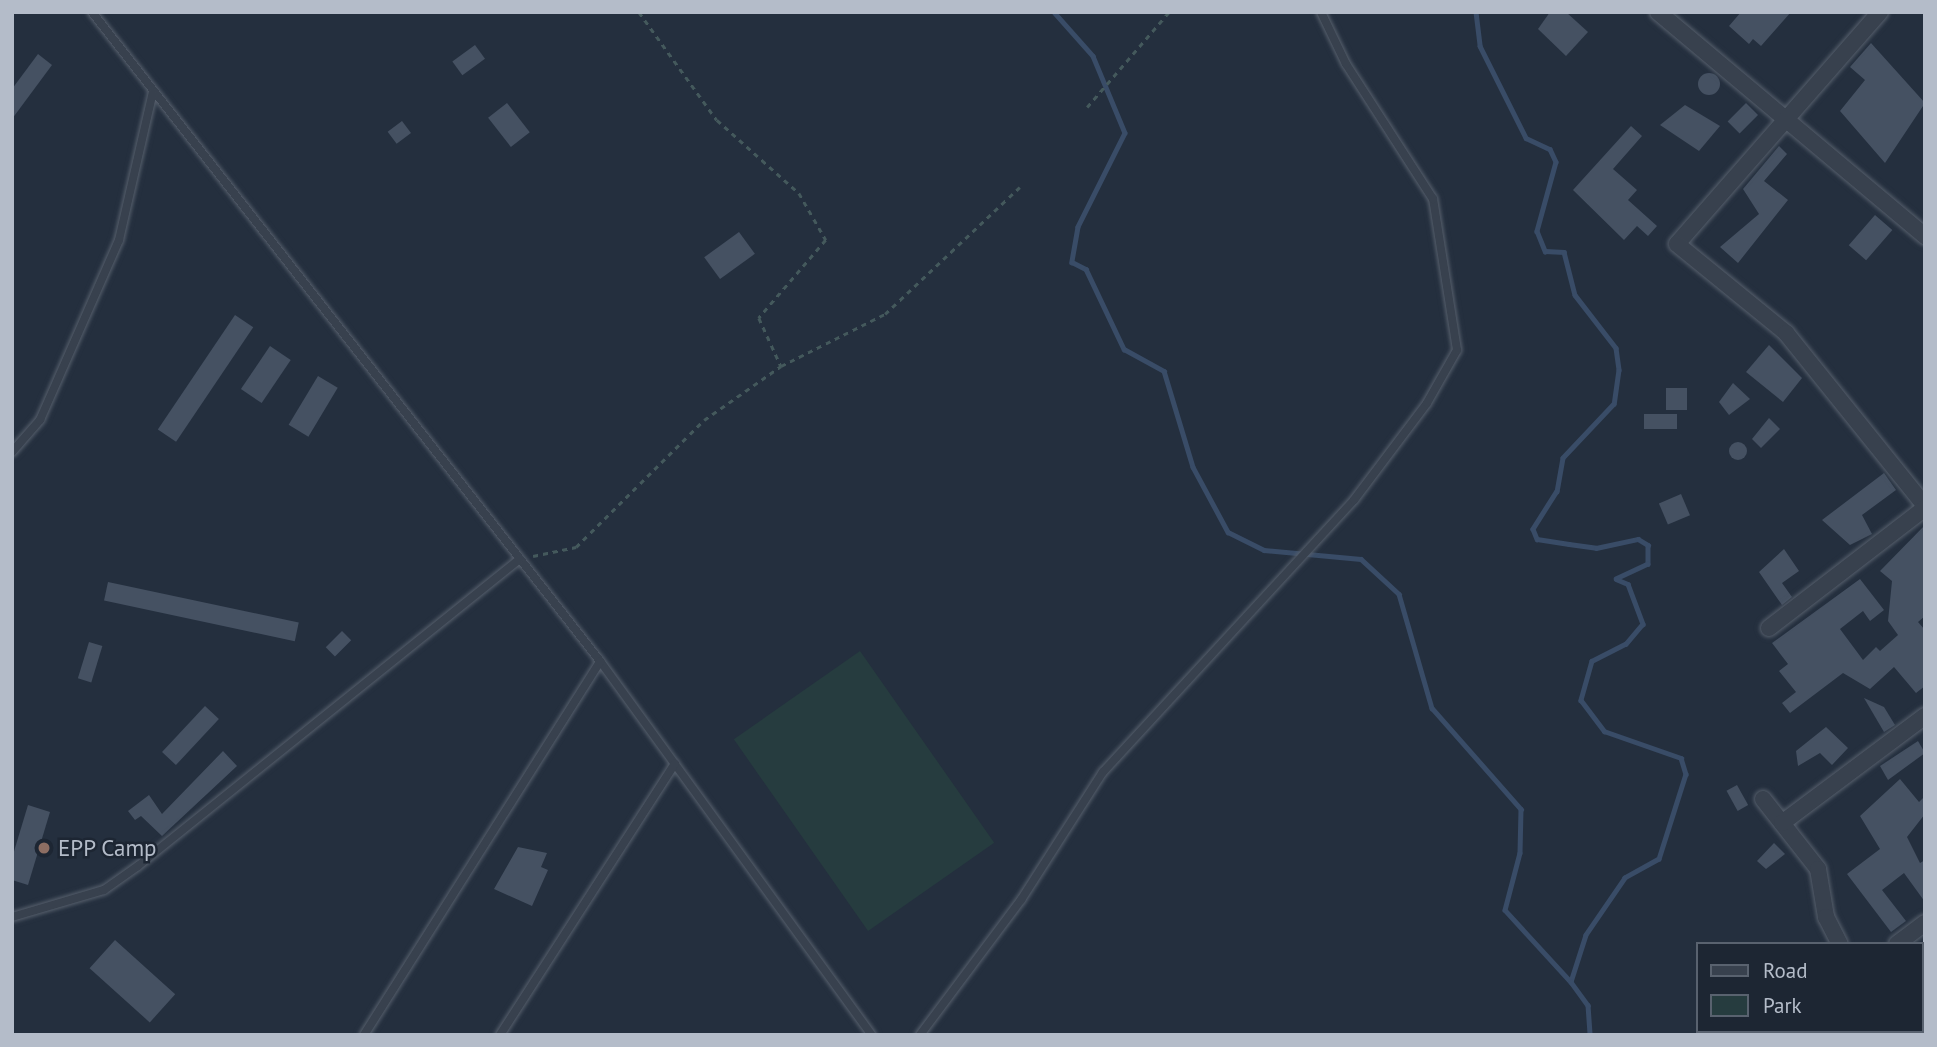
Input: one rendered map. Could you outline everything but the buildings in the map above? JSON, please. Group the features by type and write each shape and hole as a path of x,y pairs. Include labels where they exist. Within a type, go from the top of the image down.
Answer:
{"street":[{"path":"1658,12 1782,120 1925,236"},
{"path":"1769,628 1925,507 1786,333 1677,244 1782,120 1880,12"},
{"path":"1782,823 1925,716"},
{"path":"1763,799 1818,869 1826,917 1839,942"},
{"path":"1899,942 1925,923"}],"lane":[{"path":"92,12 600,661 872,1035"},
{"path":"920,1035 1021,900 1102,772 1354,500 1427,403 1457,351 1433,199 1346,64 1321,12"},
{"path":"12,452 40,420 110,264 153,92"},
{"path":"12,917 104,890 138,866 520,559"},
{"path":"364,1035 600,661"},
{"path":"500,1035 675,763"}],"path":[{"path":"639,12 717,120 799,193 826,240 759,318 781,366"},
{"path":"1087,107 1169,12"},
{"path":"520,559 576,547 704,420 781,366 886,314 1020,187"}],"green space":[{"path":"860,651 994,843 868,931 734,739"}],"waterway":[{"path":"1054,12 1093,56 1125,133 1078,227 1072,262 1086,269 1124,349 1164,371 1193,467 1228,532 1264,550 1361,559 1399,594 1432,708 1521,809 1520,853 1505,910 1571,982"},
{"path":"1476,12 1480,46 1526,138 1550,149 1556,162 1537,231 1545,251 1564,252 1575,295 1616,348 1619,370 1614,404 1563,458 1557,491 1533,529 1537,539 1596,548 1638,539 1648,545 1648,564 1616,579 1628,584 1643,624 1626,644 1592,661 1581,700 1604,731 1681,758 1686,774 1659,859 1625,878 1586,935 1571,982 1588,1005 1590,1035"},
{"path":"1743,1033 1749,1035"}],"place":[{"name":"EPP Camp","path":"44,848"}]}
